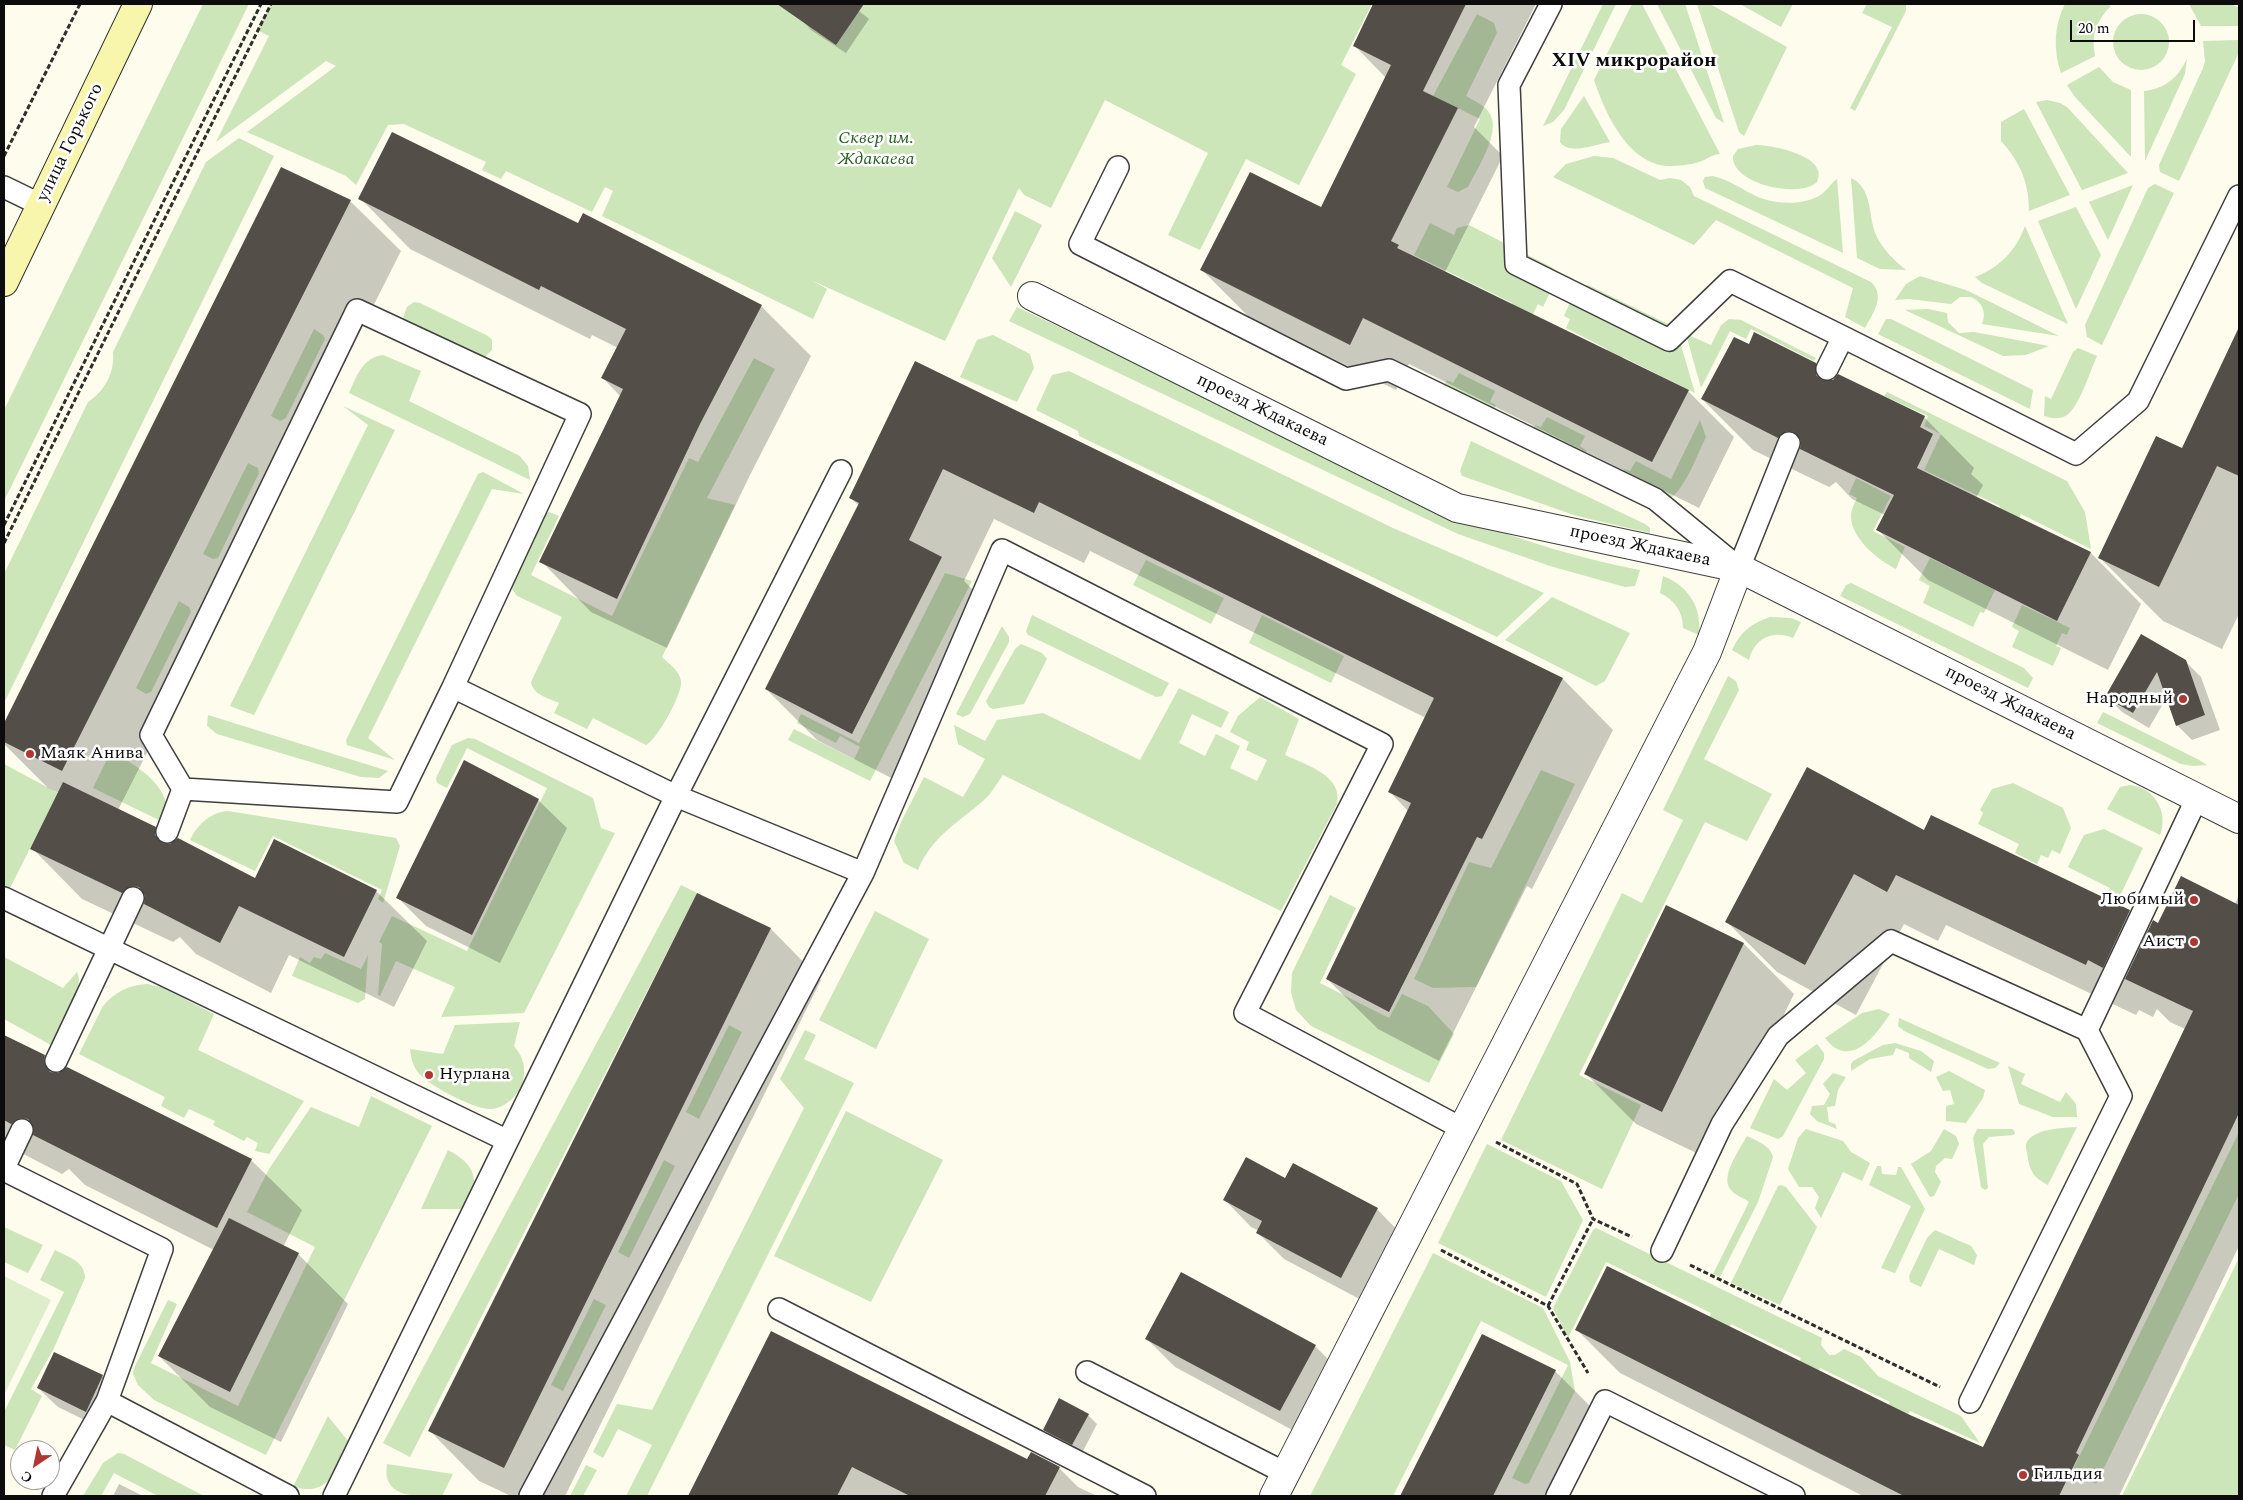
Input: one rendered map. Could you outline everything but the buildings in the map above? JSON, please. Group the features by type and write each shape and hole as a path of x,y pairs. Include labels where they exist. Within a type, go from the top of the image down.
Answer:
{"main road":[{"name":"улица Горького","path":"4,282 138,4"}],"street":[{"name":"проезд Ждакаева","path":"1032,296 1457,508 1739,568 2239,819"},
{"path":"1280,1485 1707,652 1739,568"}],"lane":[{"path":"1551,4 1509,85 1516,264 1669,340 1730,281 2076,454 2138,401 2239,196"},
{"path":"1118,167 1080,244 1346,379 1389,370 1655,499 1739,568 1790,443"},
{"path":"4,187 41,206"},
{"path":"356,310 580,414 453,687 397,802 184,789 151,735 356,310"},
{"path":"1827,369 1843,337"},
{"path":"334,1496 506,1140 676,796 841,471"},
{"path":"530,1496 863,873 1002,550 1382,744 1244,1013 1463,1129"},
{"path":"453,687 676,796 863,873"},
{"path":"166,832 184,789"},
{"path":"2087,1030 2197,798"},
{"path":"4,898 506,1140"},
{"path":"56,1061 133,898"},
{"path":"1662,1251 1722,1124 1778,1036 1891,941 2087,1030 2121,1096 1970,1402"},
{"path":"22,1130 4,1169 162,1249 107,1401 53,1496"},
{"path":"779,1309 1145,1496"},
{"path":"1087,1372 1280,1485"},
{"path":"107,1401 288,1496"},
{"path":"1557,1496 1605,1401 1794,1496"}],"path":[{"path":"4,156 80,4"},
{"path":"4,525 261,4"},
{"path":"4,543 271,4"},
{"path":"1494,1141 1577,1184 1593,1219 1970,1402"},
{"path":"1548,1306 1593,1219"},
{"path":"1440,1249 1548,1306 1605,1401"}],"green space":[{"path":"203,4 249,4 4,501 4,410"},
{"name":"Сквер им. Ждакаева","path":"271,4 1372,4 1341,65 1356,74 1299,185 1246,159 1200,250 1168,235 1208,153 1105,100 1051,208 1024,195 1019,188 945,341 811,280 827,289 813,319 602,216 613,191 605,187 592,212 506,171 501,179 482,170 486,162 404,124 388,125 356,185 346,176 247,132 336,66 326,61 216,142 269,36 257,30"},
{"path":"1603,4 1616,4 1564,110 1553,122 1543,126"},
{"path":"1632,4 1642,4 1720,154 1688,165 1668,166 1654,163 1641,156 1620,135 1605,107 1594,80"},
{"path":"1657,4 1685,4 1724,123 1716,118"},
{"path":"1697,4 1710,4 1787,47 1744,136 1739,132"},
{"path":"1740,4 1793,4 1781,27"},
{"path":"1867,4 1906,4 1906,11 1855,111 1850,108 1892,27 1862,13"},
{"path":"2065,4 2106,4 2111,6 2098,23 2094,35 2095,56 2061,73 2058,64 2056,38 2061,12"},
{"path":"2189,4 2231,4 2239,8 2239,26 2201,26"},
{"path":"1477,14 1494,23 1497,33 1466,96 1488,111 1493,122 1490,141 1482,161 1468,187 1458,192 1447,187 1480,119 1433,96"},
{"path":"2136,14 2146,14 2161,22 2167,31 2169,42 2167,53 2161,62 2146,70 2136,70 2125,65 2118,58 2113,47 2113,37 2118,26 2125,19"},
{"path":"2239,40 2239,52 2179,181 2160,172 2159,165 2203,68 2205,61 2203,41"},
{"path":"2187,58 2185,74 2145,161 2144,91 2158,88 2170,81 2180,71"},
{"path":"2099,67 2113,82 2131,90 2131,157 2075,97 2067,85"},
{"path":"1584,96 1610,142 1576,149 1564,146 1560,142 1561,129"},
{"path":"2047,100 2067,107 2128,173 2082,190 2036,102"},
{"path":"2024,109 2070,195 2029,211 2029,201 2022,173 2001,141 2001,122"},
{"path":"239,138 274,156 4,703 4,574 88,402 104,387 108,380 112,367 113,352 206,162"},
{"path":"1756,145 1786,150 1808,159 1815,165 1819,173 1817,182 1808,187 1782,189 1754,181 1735,166 1733,156 1738,149"},
{"path":"1594,156 1613,158 1660,180 1670,178 1681,180 1690,187 1694,196 1871,282 1878,293 1878,299 1877,305 1865,328 1845,317 1853,288 1716,220 1694,245 1553,177 1566,164"},
{"path":"1713,176 1759,197 1784,203 1802,202 1817,197 1837,179 1843,253 1705,188 1703,181 1705,177"},
{"path":"1851,178 1863,189 1869,204 1876,235 1889,254 1906,270 1880,269 1857,258"},
{"path":"2155,184 2174,193 2102,345 2087,337 2085,325 2148,188"},
{"path":"2133,185 2108,240 2089,202"},
{"path":"2076,207 2101,255 2076,309 2038,221"},
{"path":"1015,211 1042,225 1011,287 992,258"},
{"path":"1430,223 1454,235 1457,228 1469,225 1553,268 1557,278 1543,307 1538,304 1529,322 1508,312 1512,303 1414,255"},
{"path":"2025,226 2068,324 1982,283 1975,277 1992,269 2006,258 2017,243"},
{"path":"1920,276 1966,290 2059,336 1982,324 1984,312 1981,305 1971,297 1960,297 1951,304 1909,299 1895,300 1906,284"},
{"path":"1588,285 1676,328 1695,393 1623,357 1618,366 1603,359 1607,349 1566,328 1570,319 1564,316 1575,291"},
{"path":"414,302 420,303 488,336 492,340 492,350 483,359 405,322 403,318 407,307"},
{"path":"1017,307 1458,516 1548,547 1593,560 1640,570 1635,586 1625,587 1550,566 1458,534 1009,321"},
{"path":"1928,309 1947,313 1948,322 1959,333 1974,332 2049,346 2026,355 2003,356 1905,310"},
{"path":"1729,319 1741,320 1816,358 1814,361 1751,329 1746,339 1730,331 1701,388 1686,334 1711,345 1721,325"},
{"path":"1886,319 1891,319 2033,390 2030,409 1878,334"},
{"path":"314,329 323,335 325,339 286,418 280,421 271,416"},
{"path":"993,335 1030,354 1034,368 1017,402 960,377 977,340"},
{"path":"2078,348 2097,356 2076,404 2064,417 2052,418 2044,416 2045,396 2051,399 2073,352"},
{"path":"383,355 421,371 409,401 520,456 528,466 530,480 349,393 365,364"},
{"path":"754,358 775,369 707,498 735,505 662,657 676,670 681,681 681,687 668,716 656,735 646,745 593,718 587,729 554,713 559,703 538,693 531,682 562,617 517,596 510,586 544,514 549,512 559,516 531,575 612,616 689,458 698,462"},
{"path":"1069,371 1393,528 1544,593 1497,637 1079,436 1078,431 1036,410 1052,375"},
{"path":"1459,373 1495,391 1490,402 1496,405 1485,427 1436,401 1447,380 1453,383"},
{"path":"1887,392 2067,481 2085,512 2091,549 2021,514 2017,523 1997,514 2000,506 1924,470 1941,434 1924,426 1928,416 1884,396"},
{"path":"343,406 395,430 254,715 230,706 368,425"},
{"path":"1547,417 1585,436 1580,446 1587,451 1576,471 1524,444 1535,425 1541,427"},
{"path":"1700,420 1706,437 1685,481 1666,502 1614,490 1624,469 1630,471 1636,461 1671,479"},
{"path":"1471,441 1645,524 1650,528 1650,533 1577,516 1462,476 1460,471"},
{"path":"248,463 258,468 259,473 218,558 213,559 203,554"},
{"path":"483,472 524,494 492,489 368,738 395,760 347,745 346,740 478,474"},
{"path":"1856,478 1891,496 1873,531 1905,547 1896,569 1867,548 1852,525 1852,509 1857,498 1849,494"},
{"path":"1930,558 1995,590 1984,613 1980,612 1973,627 1923,603 1930,586 1919,580"},
{"path":"1146,560 1224,598 1211,624 1133,585"},
{"path":"945,573 972,581 870,781 788,740 794,729 854,759 860,747 840,736 836,743 797,723 801,714 859,743"},
{"path":"1663,576 1680,586 1692,599 1698,616 1699,635 1683,628 1682,617 1677,607 1670,599 1660,593"},
{"path":"1851,583 2024,668 2033,678 2028,688 1840,596 1846,585"},
{"path":"1552,597 1630,633 1605,681 1596,686 1505,640"},
{"path":"179,601 189,607 191,612 151,692 146,694 136,688"},
{"path":"2022,605 2070,628 2067,635 2062,633 2056,646 2061,648 2053,666 2012,647 2019,631 2012,627"},
{"path":"1032,615 1169,683 1162,696 1156,697 1028,635 1026,631"},
{"path":"1262,615 1344,656 1331,683 1249,643"},
{"path":"1770,617 1791,618 1801,622 1793,638 1771,635 1760,641 1755,646 1749,660 1732,650 1747,629"},
{"path":"1002,626 1009,637 1009,642 970,714 963,717 956,714"},
{"path":"1021,644 1042,653 1047,659 1024,704 993,709 989,707 986,701 1015,649"},
{"path":"1728,676 1736,681 1739,690 1704,759 1772,794 1747,841 1705,822 1579,1075 1641,1105 1602,1189 1501,1140 1622,893 1642,903 1683,820 1663,810"},
{"path":"1179,688 1229,712 1221,728 1192,714 1179,743 1205,756 1216,734 1240,746 1230,768 1257,781 1267,760 1246,750 1249,742 1230,732 1238,716 1260,697 1299,719 1285,755 1321,772 1329,778 1334,786 1337,794 1337,804 1281,911 1003,775 987,797 938,839 918,870 904,863 894,841 901,822 924,777 963,797 985,759 958,744 954,725 985,741 997,720 1043,713 1140,760"},
{"path":"2103,712 2207,765 2193,766 2181,764 2097,723"},
{"path":"208,715 388,771 379,778 361,777 217,734 207,726"},
{"path":"468,738 475,739 593,798 601,828 615,833 524,1013 441,1017 455,987 396,961 380,996 378,995 382,944 379,942 392,916 467,951 547,788 467,748 447,788 437,783 436,778 452,745"},
{"path":"111,751 132,763 160,789 165,799 167,811 165,823 93,788"},
{"path":"4,764 58,793 9,890 4,887"},
{"path":"1541,770 1575,784 1476,987 1433,988 1414,979 1469,862 1491,868"},
{"path":"2013,783 2063,808 2071,828 2060,854 2052,850 2048,858 2041,855 2037,864 2015,853 2019,844 1978,824 1983,813 1980,810 1992,789"},
{"path":"2130,785 2146,790 2157,802 2162,818 2160,835 2107,809 2120,787"},
{"path":"228,811 396,838 400,846 383,903 378,899 382,890 273,836 255,871 190,840 205,820 216,814"},
{"path":"2104,829 2143,848 2117,902 2106,897 2110,888 2068,867 2084,835"},
{"path":"681,885 697,893 410,1457 383,1443"},
{"path":"1330,895 1356,908 1320,983 1389,1018 1402,994 1428,1006 1454,1034 1429,1083 1311,1026 1296,1010 1291,992 1292,973"},
{"path":"875,911 929,939 876,1049 819,1020"},
{"path":"325,953 361,969 368,955 365,999 358,1003 292,976 300,957 310,963 314,957 321,959"},
{"path":"4,957 63,988 77,972 79,980 75,999 51,1045 4,1019"},
{"path":"147,984 161,987 214,1014 198,1050 304,1101 269,1154 255,1151 258,1143 247,1137 244,1141 213,1125 215,1121 189,1109 184,1118 161,1106 165,1097 79,1054 103,1006 117,993 134,986"},
{"path":"1879,1009 1890,1014 1870,1040 1862,1046 1844,1051 1834,1047 1825,1038 1862,1013"},
{"path":"1899,1018 2000,1063 1995,1068 1988,1069 1904,1031 1898,1026"},
{"path":"520,1022 514,1046 521,1057 524,1076 522,1084 513,1098 500,1107 492,1109 475,1106 452,1096 422,1076 417,1071 411,1058 410,1049 443,1054 455,1025"},
{"path":"729,1025 742,1032 699,1119 686,1112"},
{"path":"805,1030 816,1035 804,1059 854,1083 647,1496 626,1496 652,1445 618,1429 603,1458 593,1452 617,1404 652,1410 804,1108 780,1079"},
{"path":"1895,1043 1921,1051 1934,1061 1931,1072 1909,1058 1909,1053 1896,1048 1893,1055 1870,1059 1851,1071 1853,1061 1883,1045"},
{"path":"1817,1044 1824,1053 1824,1059 1783,1136 1778,1139 1750,1128 1774,1079 1787,1090 1806,1073 1795,1060"},
{"path":"2008,1066 2025,1074 2021,1084 2060,1102 2066,1092 2076,1104 2077,1117 2053,1117 2019,1104"},
{"path":"1949,1071 1985,1090 1983,1098 1966,1123 1946,1121 1946,1106 1954,1104 1950,1090 1943,1091 1936,1077"},
{"path":"1833,1073 1846,1077 1838,1090 1835,1106 1827,1107 1829,1122 1835,1124 1837,1129 1817,1121 1810,1114 1812,1106 1824,1105 1830,1094 1823,1084"},
{"path":"371,1096 432,1126 266,1455 154,1400 138,1385 133,1374 134,1368 168,1300 177,1304 151,1363 238,1406 315,1247 247,1212 269,1169 311,1107 359,1127"},
{"path":"846,1111 943,1160 871,1302 774,1256"},
{"path":"2077,1127 2048,1185 2037,1178 2032,1172 2026,1144 2029,1139 2041,1132"},
{"path":"1806,1129 1843,1141 1851,1152 1870,1163 1862,1181 1843,1172 1821,1218 1815,1208 1819,1197 1812,1187 1799,1187 1788,1169 1798,1138"},
{"path":"1944,1129 1956,1136 1959,1144 1952,1159 1945,1158 1936,1166 1935,1172 1941,1182 1934,1196 1930,1197 1911,1164 1931,1151"},
{"path":"1977,1129 2013,1129 2015,1133 2014,1135 1989,1137 1983,1144 1988,1188 1985,1190 1981,1187 1973,1138"},
{"path":"2239,1132 2239,1194 2096,1484 2072,1471"},
{"path":"1747,1136 1766,1146 1773,1157 1758,1202 1720,1277 1713,1274 1749,1202 1732,1191 1728,1186 1727,1179 1735,1156"},
{"path":"1487,1144 1561,1181 1583,1220 1546,1297 1438,1243"},
{"path":"448,1150 465,1161 473,1174 474,1190 470,1209 421,1209"},
{"path":"664,1160 675,1166 629,1258 618,1252"},
{"path":"1877,1166 1881,1166 1882,1174 1896,1175 1898,1167 1901,1167 1925,1209 1895,1273 1881,1268 1911,1206 1869,1185"},
{"path":"1778,1186 1786,1187 1817,1227 1780,1305 1731,1283"},
{"path":"4,1227 43,1245 28,1273 4,1262"},
{"path":"1596,1228 1822,1338 1821,1345 1829,1355 1835,1355 1844,1349 1861,1357 1878,1376 1961,1416 1980,1443 1910,1411 1905,1420 1886,1411 1890,1402 1820,1368 1817,1374 1797,1366 1801,1358 1731,1324 1726,1332 1707,1322 1711,1313 1606,1262 1568,1338 1553,1308 1593,1230"},
{"path":"1935,1230 1971,1246 1977,1255 1974,1265 1939,1249 1921,1287 1910,1282 1909,1276 1927,1238"},
{"path":"55,1250 70,1257 79,1264 82,1267 85,1278 53,1350 31,1389 42,1396 20,1440 10,1440 10,1448 4,1445 4,1412 64,1292 40,1280"},
{"path":"1433,1253 1543,1308 1570,1362 1575,1391 1529,1483 1525,1484 1512,1478 1568,1365 1481,1321 1393,1496 1310,1496"},
{"path":"2239,1258 2239,1496 2122,1496"},
{"path":"4,1276 51,1300 4,1395"},
{"path":"594,1299 606,1305 563,1391 551,1385"},
{"path":"328,1416 348,1441 328,1481 320,1487 312,1489 293,1487"},
{"path":"118,1453 124,1454 204,1496 158,1496 114,1473 101,1496 83,1496 103,1463"},
{"path":"387,1464 453,1474 442,1496 404,1494 390,1484 387,1476"},
{"path":"586,1465 597,1470 583,1496 570,1496"}],"place":[{"name":"Народный","path":"2183,699"},
{"name":"Маяк Анива","path":"30,754"},
{"name":"Любимый","path":"2194,900"},
{"name":"Аист","path":"2194,942"},
{"name":"Нурлана","path":"429,1075"},
{"name":"Гильдия","path":"2023,1475"}],"district":[{"name":"XIV микрорайон","path":"1634,62"}]}
